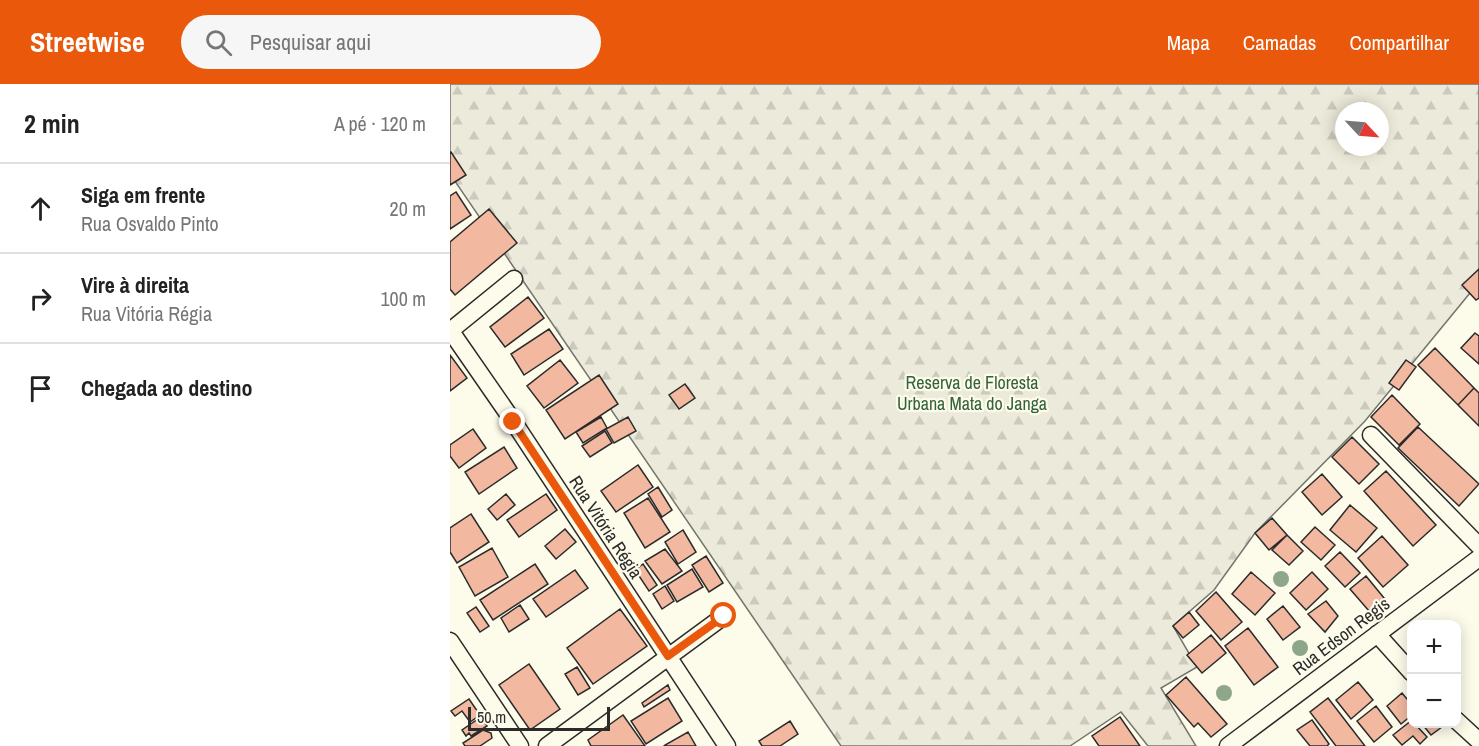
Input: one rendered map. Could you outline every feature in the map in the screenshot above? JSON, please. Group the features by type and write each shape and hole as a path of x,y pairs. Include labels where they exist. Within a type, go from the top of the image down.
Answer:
{"street":[{"path":"450,330 514,279"},
{"name":"Rua Vitória Régia","path":"450,330 727,746"},
{"path":"1371,435 1479,546"},
{"name":"Rua Edson Regis","path":"1228,746 1479,558"},
{"path":"547,746 724,616"},
{"path":"1377,634 1407,667"},
{"path":"450,641 520,746"},
{"path":"1461,725 1479,741"}],"green space":[{"name":"Reserva de Floresta Urbana Mata do Janga","path":"450,84 1479,84 1479,282 1365,421 1255,533 1214,590 1173,626 1197,667 1161,688 1196,746 1148,746 1121,712 1070,746 841,746 450,174"}],"building":[{"path":"450,152 466,175 450,185"},
{"path":"456,192 471,215 450,229 450,196"},
{"path":"489,209 517,243 455,295 450,289 450,242"},
{"path":"1479,269 1479,298 1476,300 1462,285"},
{"path":"528,297 544,318 505,347 490,327"},
{"path":"549,329 563,349 524,375 511,354"},
{"path":"1475,333 1479,336 1479,364 1461,348"},
{"path":"1435,348 1474,388 1458,405 1418,365"},
{"path":"450,355 467,378 450,391"},
{"path":"560,360 578,383 544,408 527,386"},
{"path":"1406,360 1416,367 1399,390 1389,383"},
{"path":"599,375 618,404 565,439 546,410"},
{"path":"685,384 695,398 679,409 669,395"},
{"path":"1474,388 1479,393 1479,426 1458,405"},
{"path":"1392,395 1420,424 1399,445 1371,417"},
{"path":"601,417 607,428 583,443 576,432"},
{"path":"628,417 636,431 614,443 606,429"},
{"path":"1418,427 1479,484 1459,506 1398,448"},
{"path":"473,429 486,448 459,468 450,456 450,445"},
{"path":"605,431 612,443 590,457 582,446"},
{"path":"1352,437 1379,464 1359,484 1332,457"},
{"path":"504,447 517,468 479,494 465,472"},
{"path":"638,465 653,487 616,512 601,491"},
{"path":"1386,471 1436,525 1413,546 1364,491"},
{"path":"1322,474 1342,497 1322,515 1302,492"},
{"path":"658,487 672,510 662,517 648,494"},
{"path":"506,494 515,505 497,520 488,509"},
{"path":"546,494 557,510 519,537 507,520"},
{"path":"648,498 670,532 645,548 624,513"},
{"path":"1350,505 1377,528 1356,552 1330,530"},
{"path":"471,514 489,542 457,563 450,552 450,528"},
{"path":"1272,518 1287,535 1269,550 1255,533"},
{"path":"1315,527 1335,545 1321,560 1301,542"},
{"path":"565,529 576,542 556,559 545,546"},
{"path":"683,530 696,552 678,564 665,542"},
{"path":"1287,535 1303,551 1289,565 1272,550"},
{"path":"1382,536 1408,565 1383,587 1358,558"},
{"path":"492,548 508,577 475,596 459,567"},
{"path":"665,549 682,571 662,584 645,561"},
{"path":"1340,552 1360,573 1345,587 1325,566"},
{"path":"706,556 723,583 709,592 692,565"},
{"path":"535,564 548,584 493,620 480,600"},
{"path":"643,564 657,585 649,591 635,570"},
{"path":"692,569 703,587 677,602 667,585"},
{"path":"575,570 588,588 546,617 533,599"},
{"path":"1251,572 1275,593 1255,615 1232,594"},
{"path":"1312,572 1328,589 1306,610 1290,593"},
{"path":"1366,576 1384,598 1369,611 1350,589"},
{"path":"665,586 674,601 662,609 653,594"},
{"path":"1216,592 1242,622 1221,640 1196,611"},
{"path":"1326,601 1338,616 1325,632 1308,614"},
{"path":"520,605 529,619 509,632 501,618"},
{"path":"1283,606 1300,627 1283,640 1267,619"},
{"path":"476,607 489,626 480,632 467,613"},
{"path":"620,609 647,646 593,684 567,648"},
{"path":"1189,612 1199,625 1183,638 1173,626"},
{"path":"1248,628 1278,667 1254,685 1225,646"},
{"path":"1211,635 1226,653 1202,673 1187,655"},
{"path":"529,664 560,709 530,730 499,685"},
{"path":"577,667 590,688 578,695 565,674"},
{"path":"1186,677 1227,724 1211,737 1198,723 1194,727 1166,695"},
{"path":"1358,682 1373,700 1351,719 1336,700"},
{"path":"668,685 670,690 644,707 642,703"},
{"path":"1402,693 1407,699 1407,719 1401,724 1387,706"},
{"path":"668,698 682,721 646,744 631,721"},
{"path":"1328,698 1365,746 1336,746 1310,712"},
{"path":"469,699 480,715 470,722 462,711 455,716 451,711"},
{"path":"1376,706 1392,727 1374,742 1357,721"},
{"path":"623,715 645,746 591,746 588,740"},
{"path":"481,717 487,726 471,736 469,733 466,736 462,730"},
{"path":"1120,717 1140,746 1099,746 1092,736"},
{"path":"1312,720 1329,744 1327,746 1310,746 1297,730"},
{"path":"790,721 798,734 780,746 762,746 759,741"},
{"path":"1407,724 1407,728 1419,728 1427,737 1420,744 1413,736 1402,745 1393,735"},
{"path":"1425,728 1441,728 1431,735"},
{"path":"483,730 491,733 492,738 480,746 465,746 463,743"},
{"path":"688,732 696,746 664,746 665,745"}],"route":[{"path":"513,422 668,656 724,616"}]}
